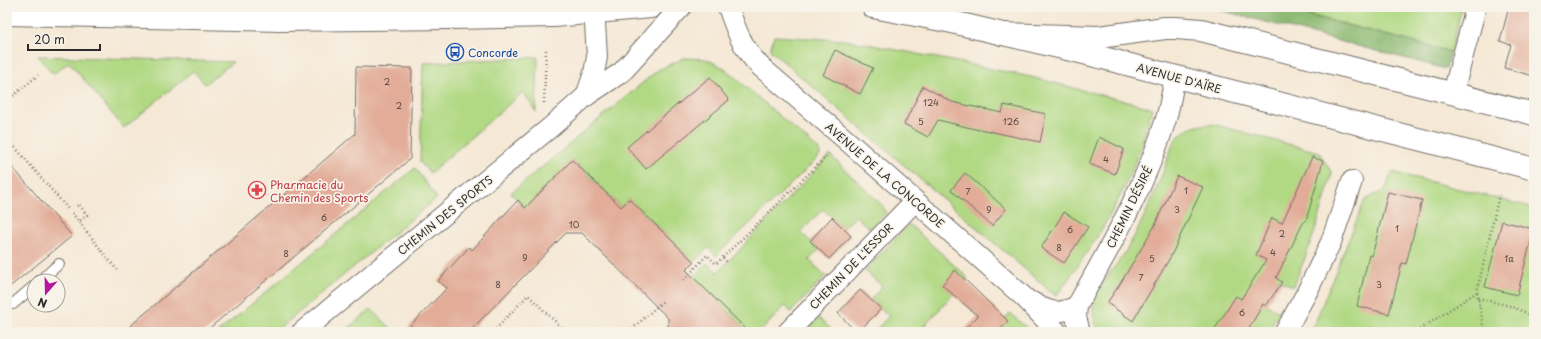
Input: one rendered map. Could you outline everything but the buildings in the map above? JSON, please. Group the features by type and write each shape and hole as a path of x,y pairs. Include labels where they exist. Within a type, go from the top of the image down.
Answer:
{"main road":[{"path":"7,14 280,20 484,18 554,16 595,10 651,7"},
{"name":"AVENUE D'AÏRE","path":"873,7 952,22 1002,34 1534,169"},
{"path":"1002,34 1099,37 1165,28 1187,28 1215,33 1534,114"}],"street":[{"name":"CHEMIN DES SPORTS","path":"302,332 552,126 586,96 622,72 681,7"},
{"name":"AVENUE DE LA CONCORDE","path":"728,7 738,36 751,58 1025,298 1057,332"},
{"path":"1453,93 1476,7"},
{"name":"CHEMIN DES SPORTS","path":"586,96 594,73 597,57 595,10"},
{"name":"CHEMIN DÉSIRÉ","path":"1080,332 1076,317 1078,306 1125,220 1145,177 1166,118 1175,77"},
{"path":"1284,332 1307,292 1332,242 1352,181"},
{"name":"CHEMIN DE L'ESSOR","path":"788,332 915,201"},
{"path":"1025,298 1044,309 1055,313 1064,312 1078,306"}],"lane":[{"path":"49,273 59,264"},
{"path":"13,304 26,293"}],"path":[{"path":"544,108 546,50"},
{"path":"7,101 38,75"},
{"path":"7,138 68,209"},
{"path":"684,280 707,256 716,264 723,258 831,152"},
{"path":"1486,332 1483,325 1477,292 1499,195"},
{"path":"77,206 79,204 87,215 79,222"},
{"path":"72,213 117,270"},
{"path":"723,258 727,262"},
{"path":"1416,332 1477,292"},
{"path":"493,332 528,295 566,332"},
{"path":"1478,298 1510,306 1534,316"},
{"path":"629,332 663,301"}],"green space":[{"path":"1208,7 1277,7 1451,52 1446,69"},
{"path":"1279,7 1462,7 1451,52"},
{"path":"774,36 843,40 863,43 1031,77 1152,108 1138,154 1111,214 1079,264 1056,296 770,50"},
{"path":"38,56 233,62 205,84 193,71 124,128 69,62 53,74"},
{"path":"538,57 536,112 523,92 430,173 420,162 423,63"},
{"path":"684,58 706,59 724,68 820,151 820,156 716,256 708,248 694,262 629,199 621,207 573,160 525,208 511,193 658,70"},
{"path":"1212,124 1319,152 1332,173 1315,230 1293,286 1282,282 1262,270 1247,293 1279,312 1268,332 1100,332 1093,315 1095,297 1105,280 1124,254 1135,234 1155,193 1175,141 1181,134 1189,129 1197,126"},
{"path":"830,155 882,205 886,213 870,229 856,216 843,228 823,209 801,232 819,250 809,260 826,276 791,312 785,306 760,332 736,332 742,325 693,277 707,263 717,272 719,271"},
{"path":"415,168 437,198 275,332 218,332"},
{"path":"1392,172 1534,208 1534,332 1311,332 1365,200 1385,190"},
{"path":"909,224 968,278 919,332 874,332 889,316 871,299 882,286 865,271"},
{"path":"371,309 395,332 344,332"},
{"path":"1010,313 1031,332 992,332"},
{"path":"819,318 834,332 805,332"}],"place":[{"name":"Concorde","path":"455,52"},
{"name":"Pharmacie du Chemin des Sports","path":"257,190"}]}
